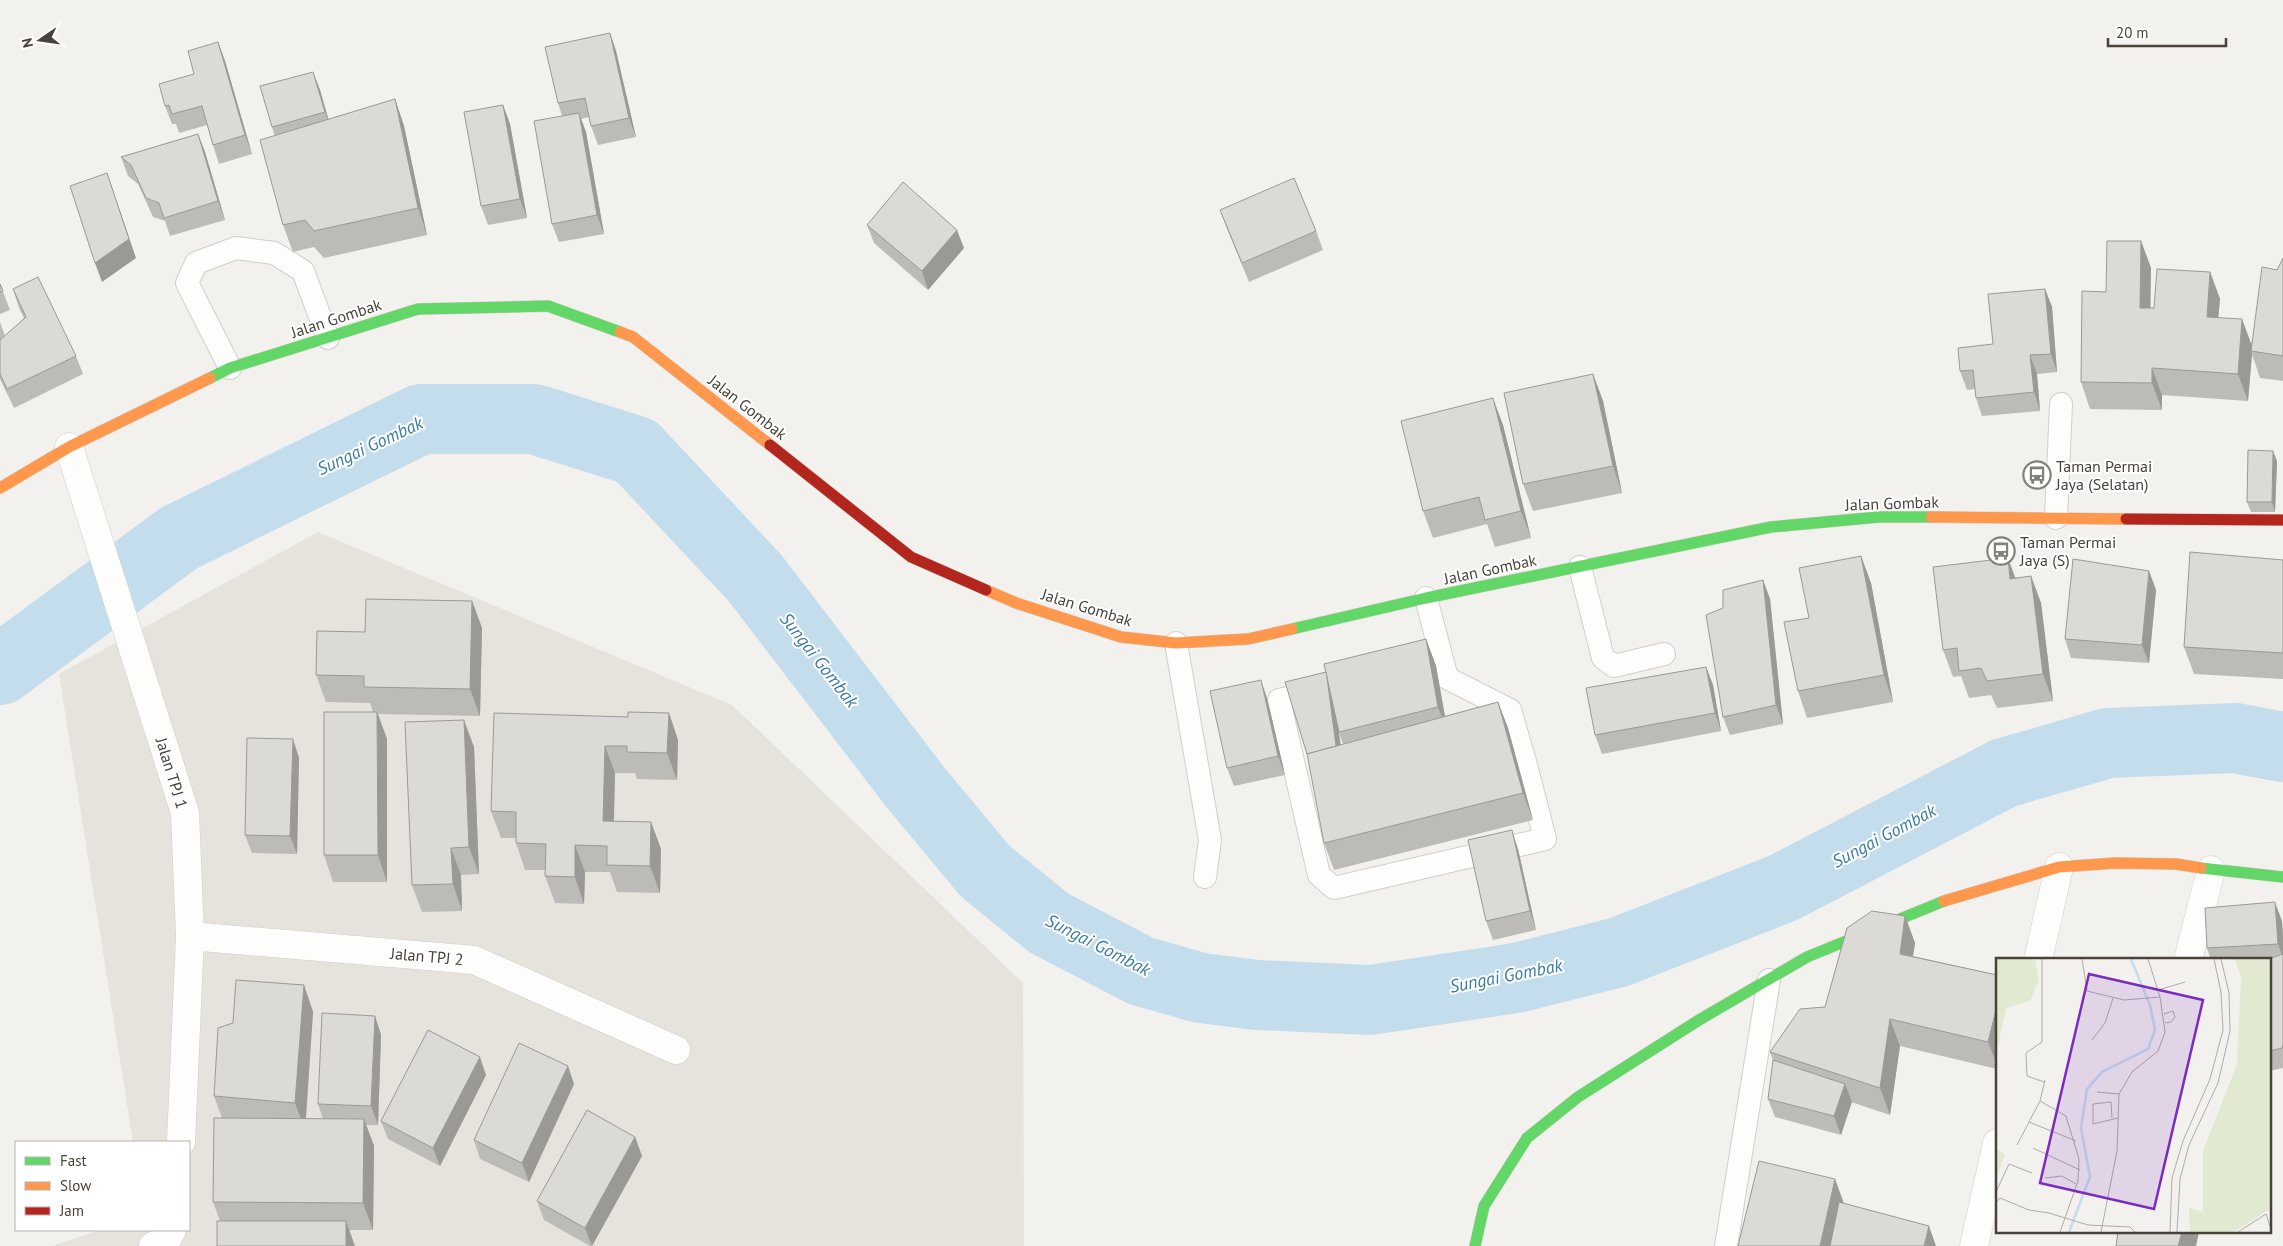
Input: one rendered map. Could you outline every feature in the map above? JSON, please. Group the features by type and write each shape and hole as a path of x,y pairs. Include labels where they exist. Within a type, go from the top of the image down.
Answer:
{"main road":[{"name":"Jalan Gombak","path":"2,484 69,447 230,368 418,309 548,306 633,337 912,557 1016,603 1121,637 1176,643 1248,639 1426,598 1771,527 1879,517 2283,520"},
{"path":"1475,1246 1484,1206 1527,1138 1578,1097 1700,1020 1807,958 1948,899 2059,867 2116,863 2176,864 2211,870 2283,877"}],"street":[{"name":"Jalan TPJ 1","path":"69,447 185,813 190,936 181,1141"},
{"path":"2038,958 2059,867"},
{"path":"2189,958 2211,870"},
{"name":"Jalan TPJ 2","path":"190,936 474,960 676,1050"},
{"path":"1974,1246 1996,1147"},
{"path":"153,1246 166,1239 171,1231"}],"lane":[{"path":"230,368 187,283 196,263 236,248 274,253 303,271 328,338"},
{"path":"2056,518 2061,404"},
{"path":"1580,567 1603,658 1614,666 1664,654"},
{"path":"1339,686 1279,700 1319,875 1334,888 1545,839 1510,710 1447,678 1426,598"},
{"path":"1176,643 1210,840 1205,876"},
{"path":"1386,675 1442,662"},
{"path":"1726,1246 1769,980"}],"shaded area":[{"path":"318,532 732,705 1023,983 1024,1246 52,1246 97,1231 190,1231 190,1141 133,1141 59,674"}],"building":[{"path":"610,33 629,118 591,126 585,98 558,103 545,47"},
{"path":"218,42 245,135 213,145 202,106 172,114 169,105 165,106 159,84 194,74 188,51"},
{"path":"313,72 325,112 272,127 260,86"},
{"path":"395,99 418,208 314,231 305,220 283,225 260,140"},
{"path":"503,105 520,199 481,206 464,112"},
{"path":"579,113 597,215 552,224 534,121"},
{"path":"198,134 218,201 164,218 159,203 146,198 131,165 121,157"},
{"path":"107,173 129,239 95,263 70,186"},
{"path":"1294,178 1316,231 1242,263 1220,210"},
{"path":"903,182 957,230 922,271 867,225"},
{"path":"2107,241 2141,241 2140,308 2154,308 2157,269 2210,272 2207,317 2242,319 2238,374 2152,368 2152,383 2081,382 2082,291 2106,292"},
{"path":"2283,258 2283,356 2251,351 2262,267 2277,270"},
{"path":"38,277 76,356 7,389 0,374 0,340 26,317 13,289"},
{"path":"2045,289 2051,354 2030,355 2034,392 1976,398 1973,370 1960,371 1958,348 1993,344 1988,294"},
{"path":"1593,374 1613,466 1523,484 1504,393"},
{"path":"1493,398 1521,511 1485,520 1479,497 1423,511 1401,421"},
{"path":"2248,450 2273,451 2272,502 2247,502"},
{"path":"2190,552 2283,560 2283,653 2184,647"},
{"path":"1861,556 1884,675 1798,691 1784,622 1809,618 1799,568"},
{"path":"2008,558 2010,579 2031,576 2043,674 1987,681 1981,668 1959,671 1957,648 1943,650 1933,567"},
{"path":"2073,559 2149,571 2142,645 2065,639"},
{"path":"1763,580 1776,705 1723,717 1706,615 1723,608 1723,590"},
{"path":"366,599 472,601 470,689 364,687 364,676 316,675 317,631 365,632"},
{"path":"1426,639 1438,707 1339,732 1324,664"},
{"path":"1706,667 1715,713 1595,735 1586,688"},
{"path":"1326,672 1336,746 1307,754 1285,682"},
{"path":"1261,680 1278,756 1227,768 1210,691"},
{"path":"1498,702 1523,793 1324,843 1307,754"},
{"path":"324,712 377,712 378,855 324,855"},
{"path":"628,712 669,713 667,753 627,752 627,746 605,746 603,821 651,822 650,866 607,865 607,846 575,845 575,877 545,876 546,844 516,843 516,812 491,811 494,713 628,717"},
{"path":"464,720 469,847 451,848 453,884 412,885 405,722"},
{"path":"247,738 293,739 290,836 245,835"},
{"path":"1512,830 1530,911 1486,921 1468,840"},
{"path":"2275,902 2278,944 2207,948 2205,908"},
{"path":"1872,911 1905,916 1900,954 1996,975 1996,1010 1988,1042 1890,1019 1880,1088 1770,1052 1800,1009 1825,1007 1847,928"},
{"path":"2283,954 2283,1044 2282,1048 2270,1051 2270,959"},
{"path":"236,980 304,985 295,1103 214,1096 218,1028 233,1023"},
{"path":"322,1013 375,1016 371,1106 318,1104"},
{"path":"428,1030 480,1057 433,1148 381,1121"},
{"path":"519,1043 568,1066 522,1163 474,1140"},
{"path":"1773,1060 1845,1084 1834,1116 1768,1099"},
{"path":"587,1110 635,1137 585,1228 537,1201"},
{"path":"214,1118 364,1119 363,1203 213,1202"},
{"path":"1759,1161 1835,1179 1820,1246 1738,1246"},
{"path":"1839,1202 1929,1226 1924,1246 1830,1246"},
{"path":"217,1221 346,1221 346,1246 217,1246"},
{"path":"2118,1234 2181,1234 2178,1246 2116,1246"}],"waterway":[{"name":"Sungai Gombak","path":"0,670 179,538 421,419 534,419 636,451 755,578 916,788 985,871 1049,923 1141,971 1201,988 1257,995 1370,1000 1516,978 1619,952 1783,888 2004,773 2108,743 2235,738 2283,747"}],"traffic: fast":[{"path":"210,378 230,368 418,309 548,306 620,332"},
{"path":"1292,629 1426,598 1771,527 1879,517 1931,517"},
{"path":"2201,868 2283,877"},
{"path":"1475,1246 1484,1206 1527,1138 1578,1097 1699,1020 1807,957 1944,901"}],"traffic: slow":[{"path":"620,332 633,337 770,445"},
{"path":"0,488 69,447 210,378"},
{"path":"1931,517 2126,519"},
{"path":"986,590 1016,603 1121,637 1176,643 1248,639 1292,629"},
{"path":"1944,901 2059,867 2115,863 2176,864 2201,868"}],"traffic: jam":[{"path":"770,445 911,557 986,590"},
{"path":"2126,519 2283,520"}],"place":[{"name":"Taman Permai Jaya (Selatan)","path":"2037,475"},
{"name":"Taman Permai Jaya (S)","path":"2001,551"}]}
